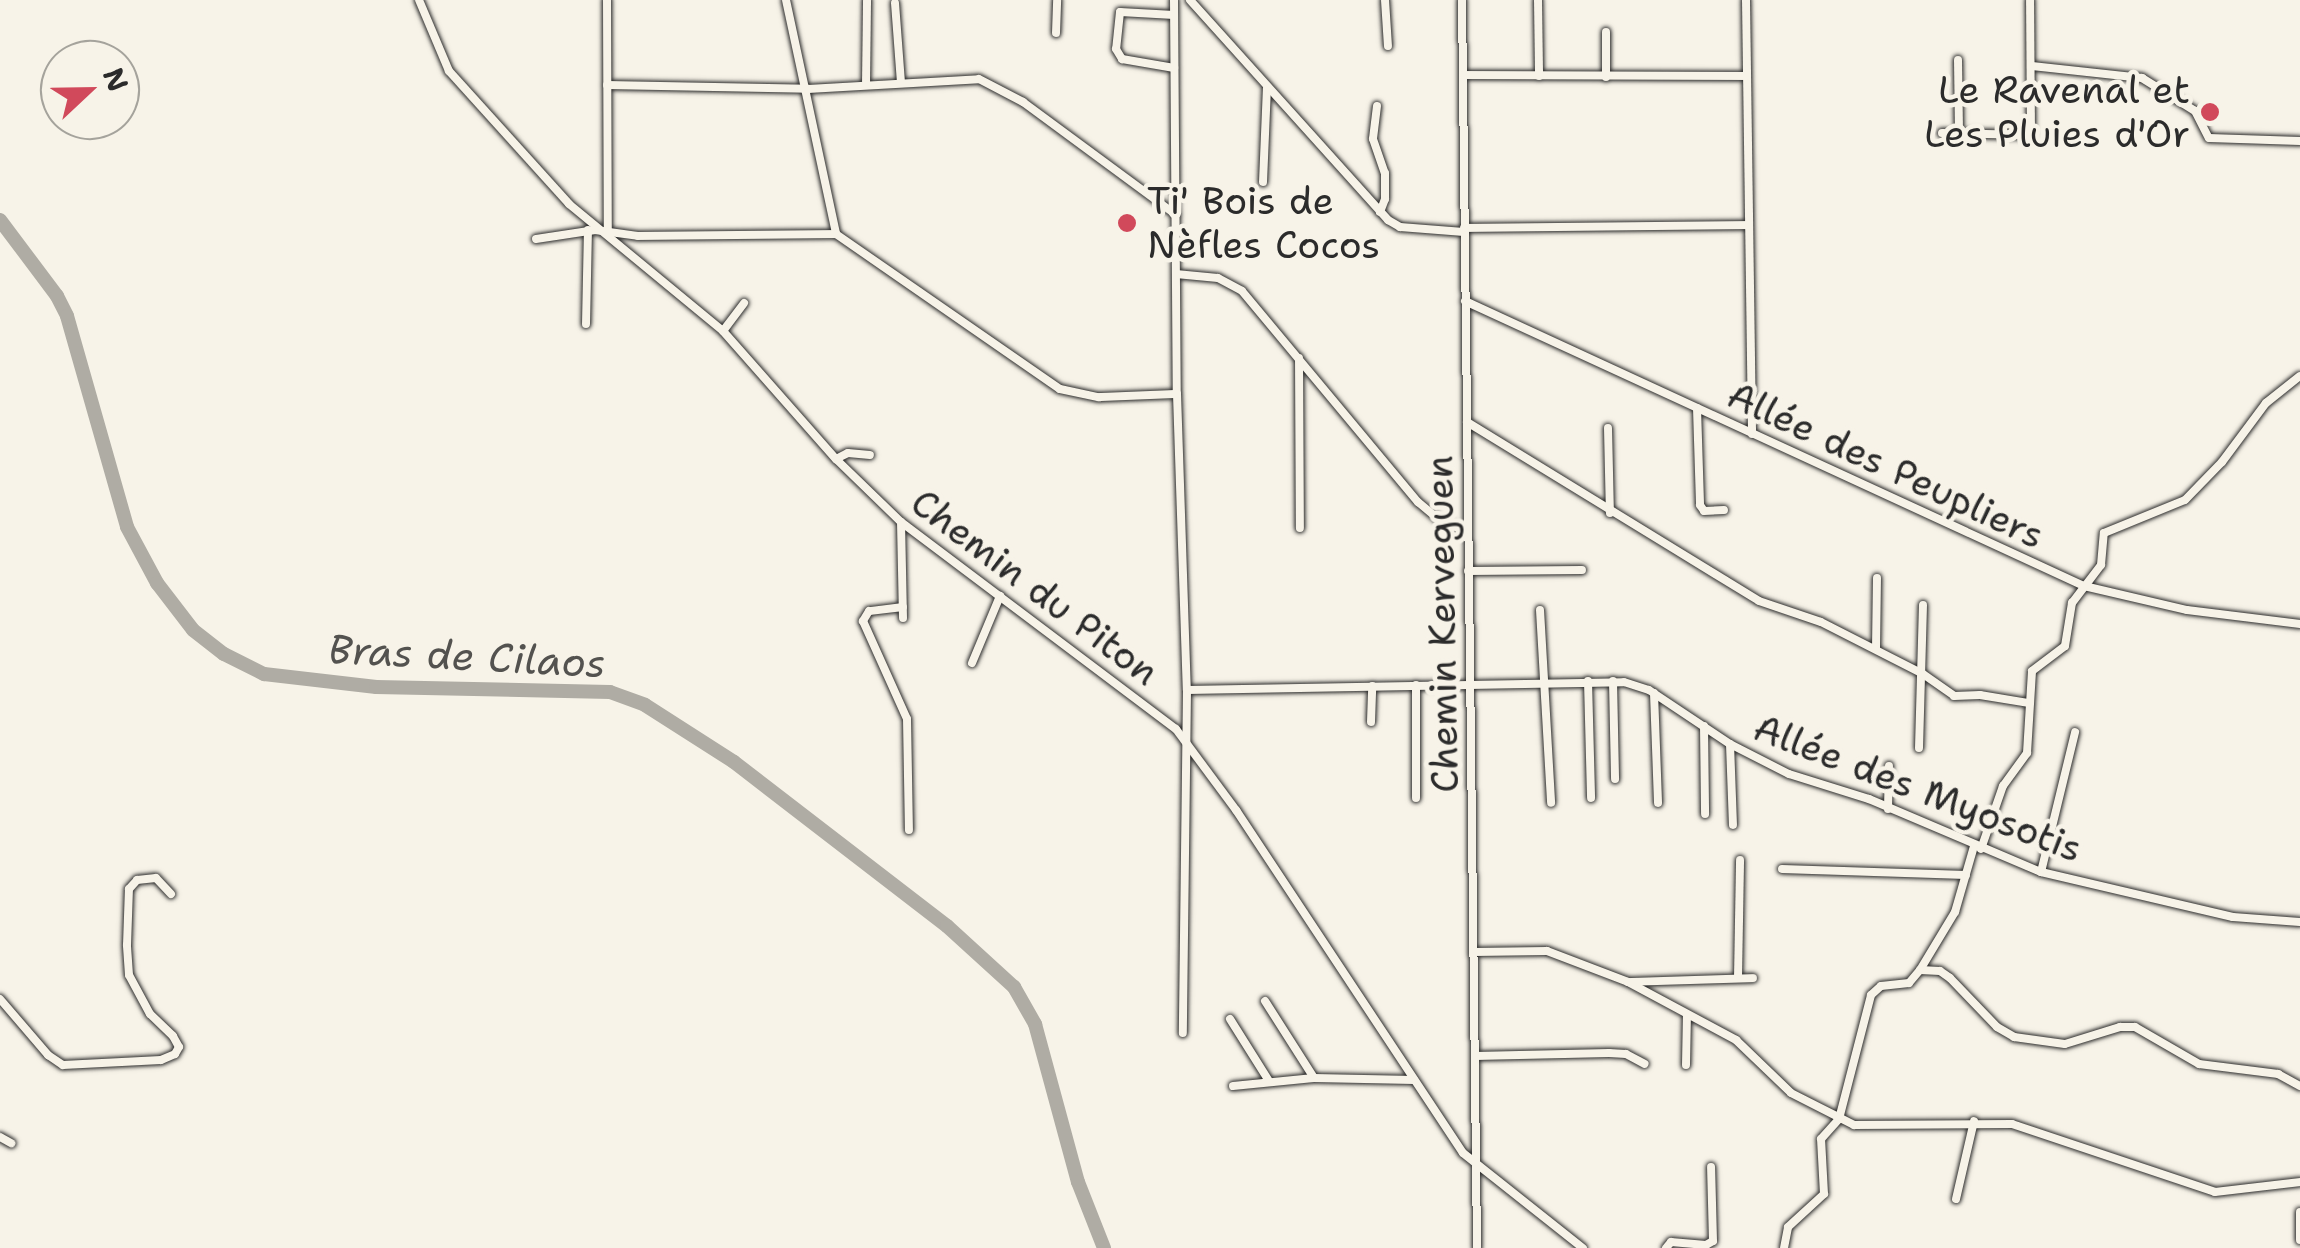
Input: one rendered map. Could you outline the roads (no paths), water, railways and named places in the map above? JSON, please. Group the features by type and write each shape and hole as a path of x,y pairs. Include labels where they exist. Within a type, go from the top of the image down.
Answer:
{"street":[{"name":"Chemin du Piton","path":"419,0 449,70 569,204 608,231 723,331 836,459 901,522 1186,741 1476,1167 1583,1248"},
{"path":"607,0 608,231"},
{"path":"786,0 836,234"},
{"path":"866,0 866,85"},
{"path":"1056,33 1057,0"},
{"path":"1174,0 1177,394 1187,690 1183,1033"},
{"path":"1190,0 1380,212 1400,227 1464,230 1748,225"},
{"path":"1384,0 1388,46"},
{"name":"Chemin Kerveguen","path":"1462,0 1477,1248"},
{"path":"1538,0 1539,76"},
{"path":"1746,0 1752,434"},
{"path":"1942,133 2032,135 2030,0"},
{"path":"895,3 901,82"},
{"path":"1174,15 1120,12 1116,48 1122,59 1174,68"},
{"path":"1606,32 1606,77"},
{"path":"1958,60 1959,133"},
{"path":"2032,66 2142,78 2195,111 2208,138 2300,140"},
{"path":"1463,75 1747,76"},
{"path":"607,85 808,89 967,78 992,84 1176,215"},
{"path":"1263,182 1268,88"},
{"path":"1377,106 1373,139 1385,173 1385,203 1380,212"},
{"path":"586,324 588,230"},
{"path":"536,239 588,230 638,236 836,234 1060,388 1099,398 1177,394"},
{"path":"1176,274 1231,283 1299,356 1418,502 1441,521 1468,532"},
{"name":"Allée des Peupliers","path":"1465,300 2084,586 2187,610 2300,624"},
{"path":"723,331 744,303"},
{"path":"1299,356 1300,528"},
{"path":"1784,1248 1788,1227 1824,1194 1821,1138 1839,1119 1874,990 1881,986 1901,987 1920,970 1955,912 2003,786 2027,753 2032,671 2065,646 2072,603 2101,565 2104,533 2185,500 2222,462 2266,403 2300,376"},
{"path":"1697,408 1700,505 1704,511 1724,510"},
{"path":"1467,422 1759,602 1821,622 1922,674 1954,696 1980,695 2029,703"},
{"path":"1608,428 1610,513"},
{"path":"836,459 848,452 870,455"},
{"path":"901,522 904,618"},
{"path":"1468,571 1582,570"},
{"path":"1876,649 1877,578"},
{"path":"972,663 1000,596"},
{"path":"1919,748 1923,605"},
{"path":"903,607 869,610 863,621 907,719 909,830"},
{"path":"1540,610 1551,804"},
{"path":"1588,681 1590,798"},
{"path":"1612,681 1615,780"},
{"name":"Allée des Myosotis","path":"1187,690 1612,681 1654,693 1730,744 1790,774 1888,809 2041,872 2233,917 2300,922"},
{"path":"1416,685 1416,798"},
{"path":"1371,722 1372,686"},
{"path":"1654,693 1658,803"},
{"path":"1704,726 1706,814"},
{"path":"2041,872 2075,732"},
{"path":"1730,744 1733,825"},
{"path":"1888,766 1888,809"},
{"path":"1738,978 1740,860"},
{"path":"1782,870 1966,876"},
{"path":"0,999 48,1055 63,1065 161,1060 175,1054 180,1047 174,1036 150,1014 129,975 127,946 129,889 148,876 156,878 171,894"},
{"path":"1474,952 1547,951 1628,982 1736,1040 1791,1093 1839,1119 1868,1128 1974,1121 2033,1129 2216,1192 2300,1182"},
{"path":"1920,970 1940,971 1950,978 1998,1027 2014,1037 2065,1044 2120,1027 2135,1027 2200,1064 2278,1074 2300,1086"},
{"path":"1628,982 1753,978"},
{"path":"1265,1001 1314,1078"},
{"path":"1686,1065 1687,1015"},
{"path":"1230,1019 1268,1081"},
{"path":"1475,1056 1608,1053 1626,1054 1645,1064"},
{"path":"1233,1086 1314,1078 1414,1080"},
{"path":"1956,1199 1974,1121"},
{"path":"0,1137 11,1143"},
{"path":"1666,1248 1671,1242 1706,1246 1713,1241 1711,1167"},
{"path":"2300,1212 2300,1240"}],"waterway":[{"name":"Bras de Cilaos","path":"0,220 57,296 67,316 127,527 157,583 193,630 224,654 264,674 376,687 610,692 645,705 734,762 947,926 1014,987 1035,1024 1078,1182 1104,1248"}],"place":[{"name":"Le Ravenal et Les Pluies d'Or","path":"2210,112"},
{"name":"Ti' Bois de Nèfles Cocos","path":"1127,223"}]}
